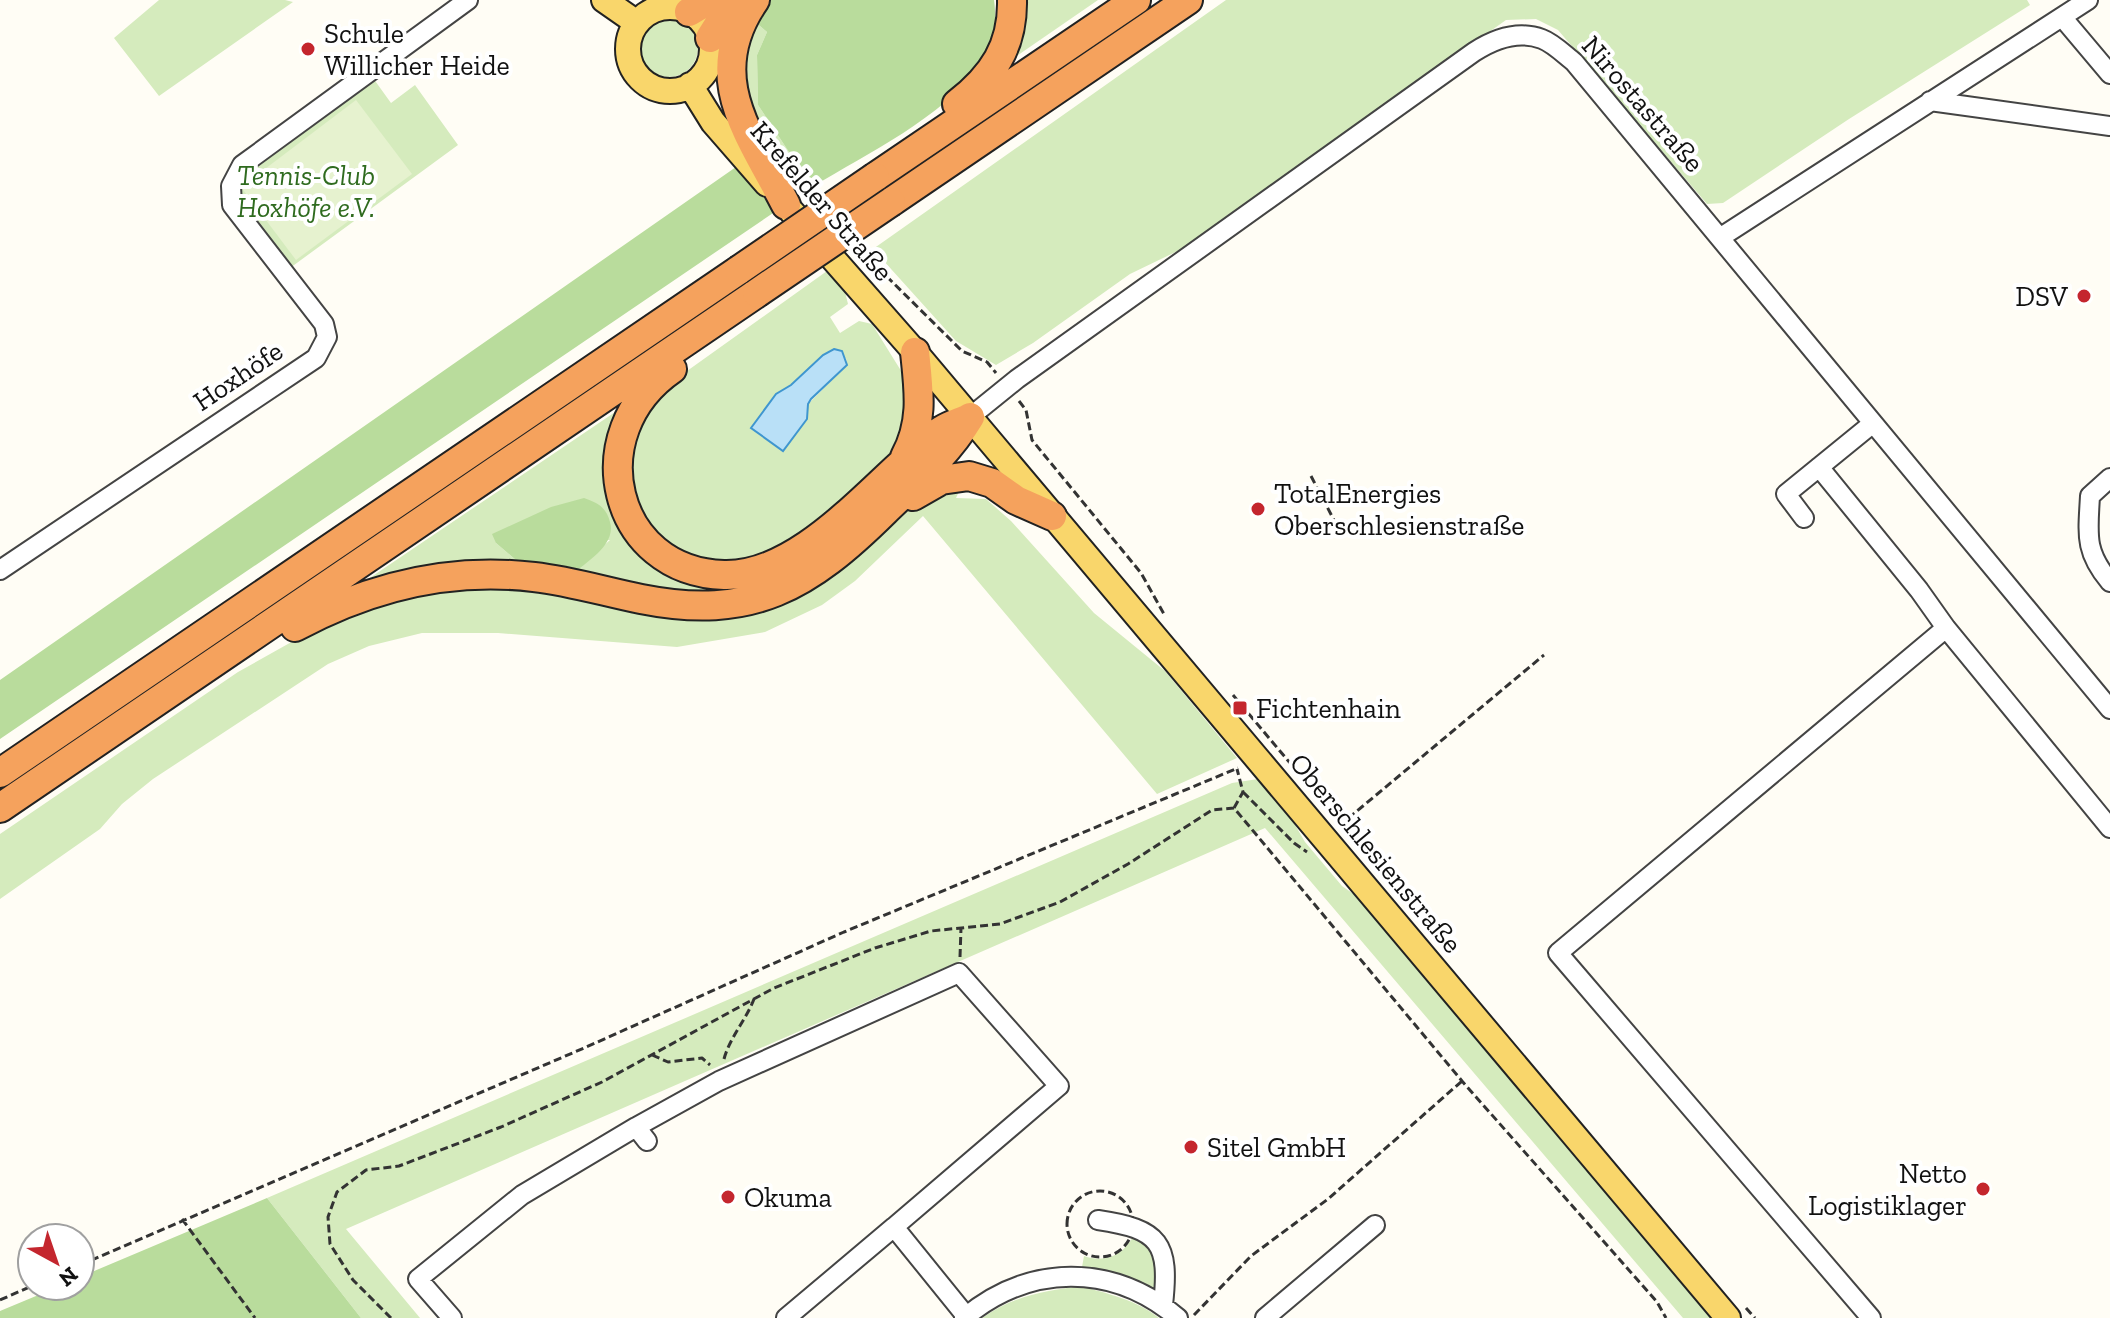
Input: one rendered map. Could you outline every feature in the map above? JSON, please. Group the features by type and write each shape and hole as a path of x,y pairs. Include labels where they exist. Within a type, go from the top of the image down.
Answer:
{"highway":[{"path":"710,38 722,19 743,0"},
{"path":"755,0 734,49 732,95 747,134 786,205"},
{"path":"872,171 988,77 999,62 1008,39 1012,0"},
{"path":"0,773 604,362 737,263 872,171 1136,0"},
{"path":"0,808 761,300 843,244 891,202 1188,0"},
{"path":"761,300 666,373 647,390 627,418 618,445 618,479 627,510 649,543 672,560 697,571 723,575 758,570 778,562 806,546 940,431 970,417"},
{"path":"901,464 913,440 920,414 915,352"},
{"path":"187,681 340,604 380,590 439,578 494,574 537,577 682,605 716,605 758,599 782,591 814,573 873,523 952,446 970,417"},
{"path":"873,523 928,487 961,476 992,483 1016,500 1052,516"}],"main road":[{"path":"604,0 637,23"},
{"path":"699,6 699,19 710,38 712,51 707,70 690,85 669,91 656,89 635,73 630,61 628,48 637,23 656,10 699,6"},
{"name":"Krefelder Straße","path":"690,85 713,122 915,352"},
{"name":"Oberschlesienstraße","path":"915,352 1728,1318"}],"street":[{"name":"Hoxhöfe","path":"0,570 316,358 327,337 324,324 232,205 231,186 242,165 468,0"},
{"path":"1721,237 2088,0"},
{"path":"2062,17 2110,74"},
{"name":"Nirostastraße","path":"970,417 1007,387 1494,39 1513,36 1543,39 1574,62 2110,709"},
{"path":"1930,101 2110,126"},
{"path":"1804,518 1786,494 1872,424"},
{"path":"1819,467 2110,828"},
{"path":"2110,478 2090,496 2088,541 2098,568 2110,582"},
{"path":"1871,1318 1558,953 1946,628"},
{"path":"452,1318 418,1279 522,1195 641,1134 719,1081 959,973 1059,1086 786,1318"},
{"path":"1098,1220 1126,1224 1147,1232 1161,1249 1167,1271 1163,1305"},
{"path":"1265,1318 1375,1225"},
{"path":"894,1227 965,1317 1006,1289 1038,1279 1069,1275 1117,1283 1163,1305 1178,1318"}],"path":[{"path":"797,174 816,198"},
{"path":"843,244 962,351 987,362 1026,410 1032,440 1141,573 1167,621"},
{"path":"1311,476 1336,524"},
{"path":"1339,826 1544,655"},
{"path":"96,1258 584,1048 844,932 1237,769 1243,792 1294,843 1307,851"},
{"path":"1234,808 1243,792"},
{"path":"391,1318 353,1280 330,1244 328,1217 337,1192 366,1170 399,1166 501,1127 602,1082 774,988 875,948 931,931 1000,924 1060,902 1128,864 1212,810 1234,808"},
{"path":"1234,808 1462,1081 1657,1302 1666,1318"},
{"path":"959,973 961,928"},
{"path":"719,1081 733,1036 747,1018 754,999"},
{"path":"652,1055 668,1062 702,1058 709,1063 719,1081"},
{"path":"1191,1318 1251,1256 1328,1199 1462,1081"},
{"path":"182,1219 255,1318"}],"green space":[{"path":"159,0 293,2 159,96 114,38"},
{"path":"764,0 994,0 995,25 992,42 981,65 945,102 903,133 812,187 758,105 757,55 767,32 752,19"},
{"path":"1020,0 1098,0 995,71"},
{"path":"1226,0 2027,0 2030,5 1723,203 1707,204 1558,30 1536,19 1506,20 1190,245 1130,274 1033,343 996,365 956,341 873,249"},
{"path":"669,19 680,21 689,28 696,37 696,59 689,68 680,75 669,77 658,75 649,68 642,59 640,48 642,37 649,28 658,21"},
{"path":"752,19 767,32 757,55 758,105 812,187 803,193 764,146 738,77"},
{"name":"Tennis-Club Hoxhöfe e.V.","path":"373,78 391,103 415,85 458,145 290,268 239,199 239,186 251,167"},
{"name":"Tennis-Club Hoxhöfe e.V.","path":"356,100 412,174 296,260 241,187"},
{"path":"736,167 776,211 0,739 0,680"},
{"path":"827,271 845,292 848,304 830,317 840,333 859,321 872,324 908,382 904,443 819,523 773,554 724,564 690,556 668,544 647,522 631,492 630,461 634,434 666,386","holes":["846,358 847,365 808,404 776,394"]},
{"path":"630,402 620,421 644,545 763,575 740,591 673,595 567,578 610,540 496,543 523,566 352,590"},
{"path":"963,483 956,498 986,499 1011,521 1094,613 1165,671 1237,758 1157,794 923,516 855,581 822,605 765,632 677,647 498,633 422,633 369,646 328,664 153,779 122,804 100,829 0,899 0,834 238,672 320,626 388,600 450,587 500,585 560,592 803,593 848,564 922,496"},
{"path":"584,498 604,509 611,531 604,547 567,578 523,566 496,543 492,534 551,507"},
{"path":"1258,779 1280,799 1305,842 1342,886 1368,904 1713,1318 1683,1318 1265,828 346,1229 420,1318 361,1318 267,1198 1232,783"},
{"path":"267,1198 361,1318 0,1318 0,1311 22,1302 96,1302 96,1270"},
{"path":"1135,1232 1154,1248 1158,1291 1117,1273 1082,1267 1084,1256 1100,1259 1121,1251"},
{"path":"1081,1286 1132,1302 1159,1318 982,1318 1017,1300"}],"water":[{"path":"834,349 842,351 847,365 811,399 807,419 783,451 751,428 776,394"}],"place":[{"name":"Schule Willicher Heide","path":"308,49"},
{"name":"DSV","path":"2084,296"},
{"name":"TotalEnergies Oberschlesienstraße","path":"1258,509"},
{"name":"Fichtenhain","path":"1240,708"},
{"name":"Sitel GmbH","path":"1191,1147"},
{"name":"Netto Logistiklager","path":"1983,1189"},
{"name":"Okuma","path":"728,1197"}]}
